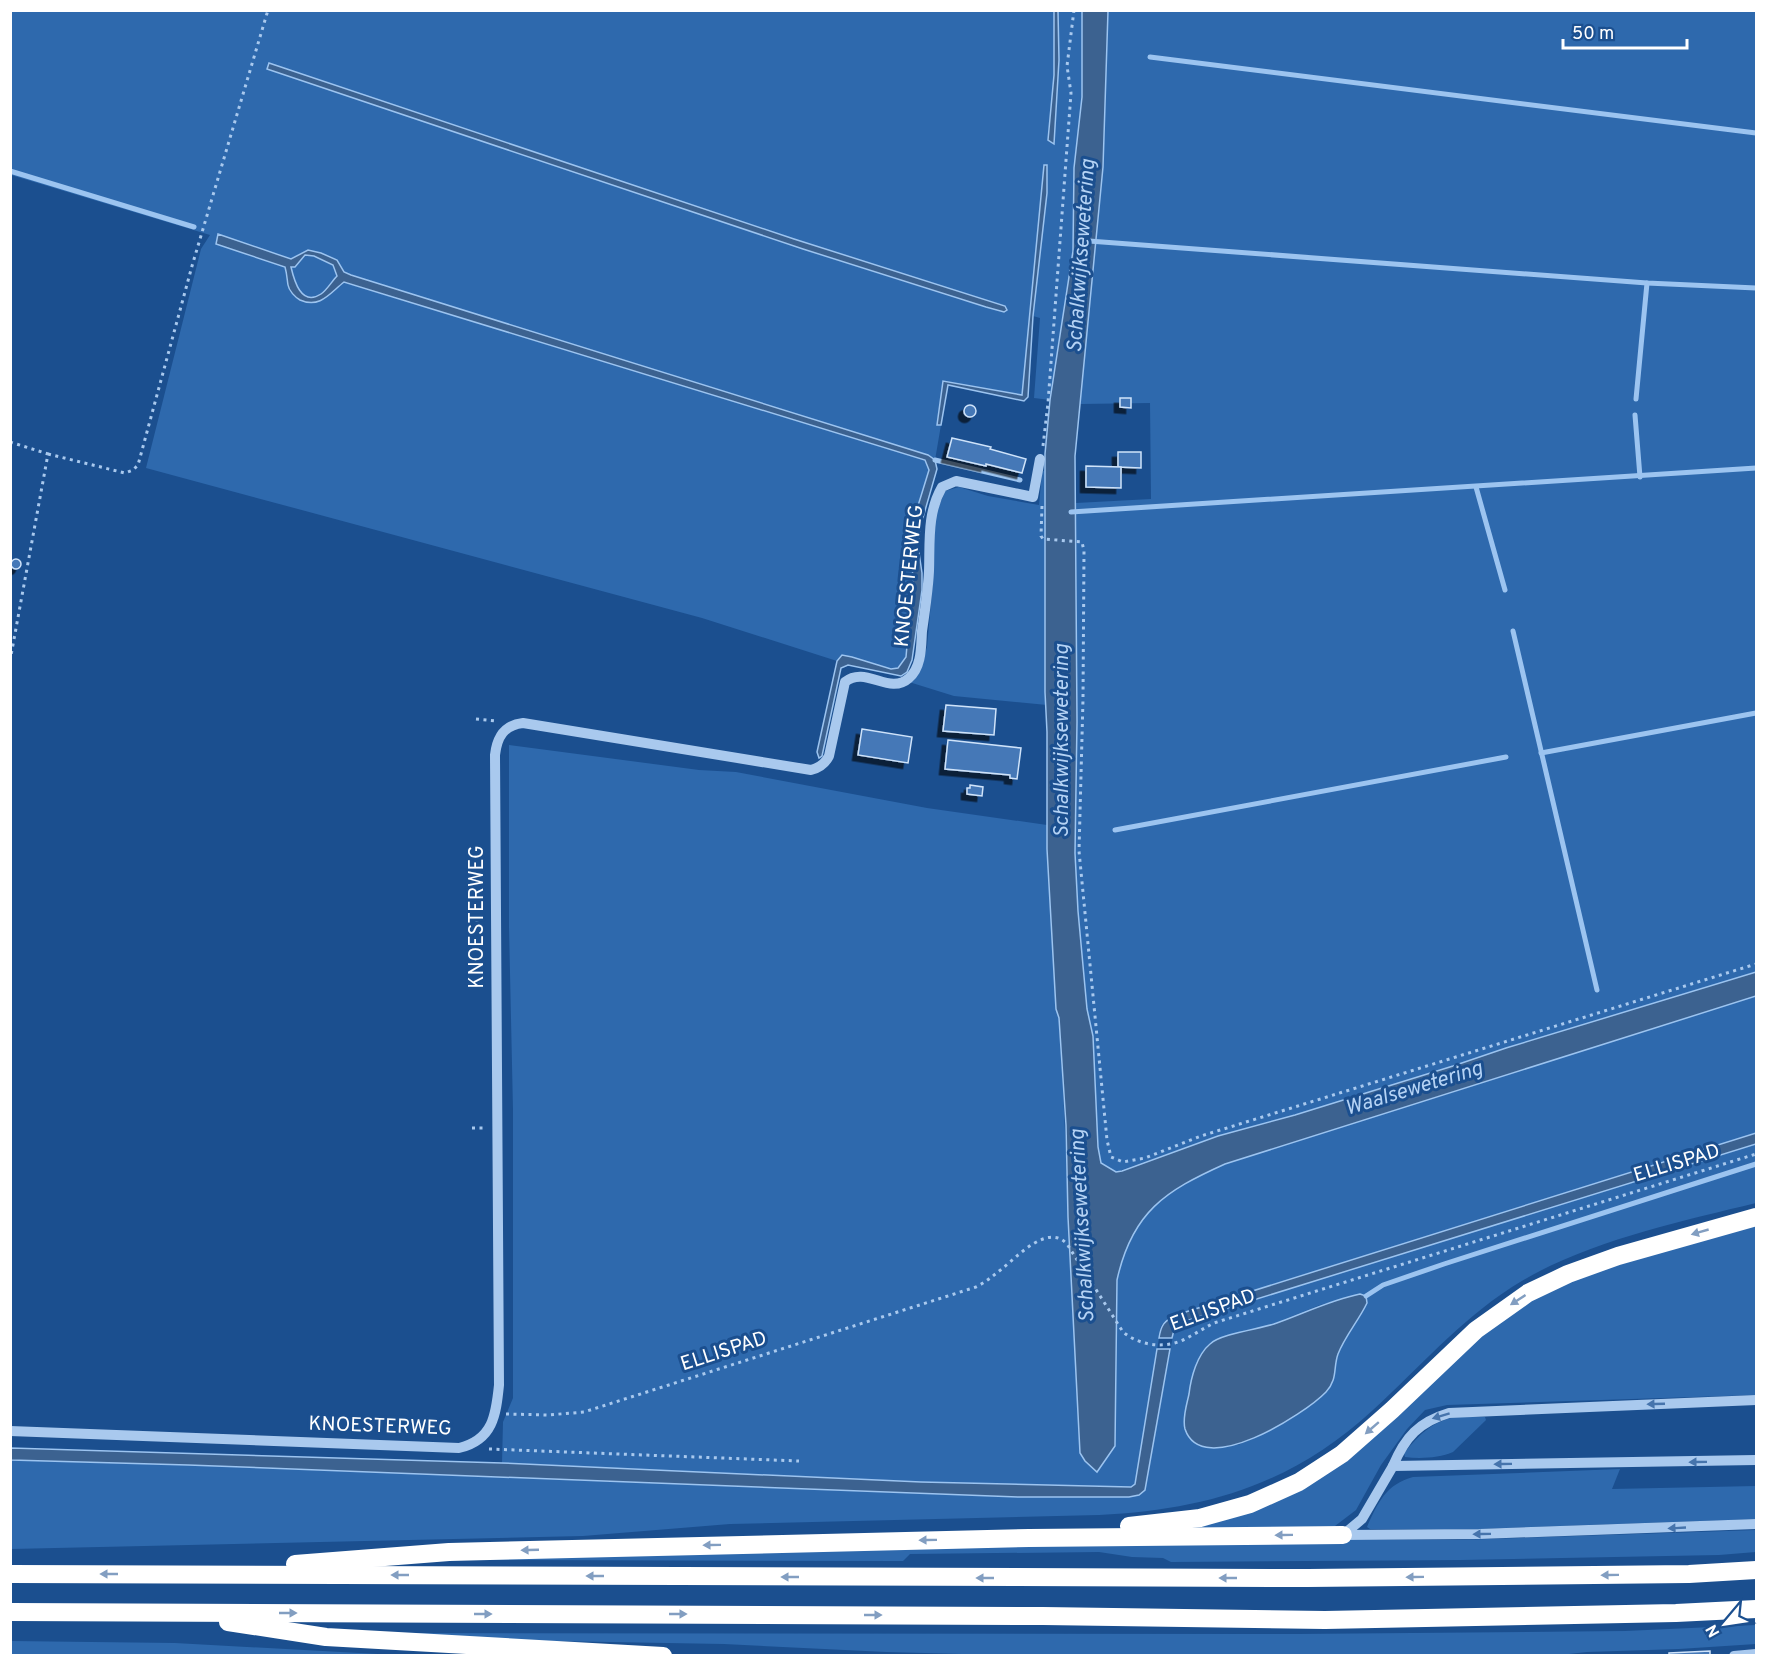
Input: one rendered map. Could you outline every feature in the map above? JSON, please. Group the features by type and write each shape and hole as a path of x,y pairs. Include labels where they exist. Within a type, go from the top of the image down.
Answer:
{"highway":[{"path":"1029,1538 1189,1520 1250,1504 1299,1482 1342,1454 1476,1330 1528,1293 1568,1274 1618,1256 1756,1217"},
{"path":"167,1574 449,1552 1029,1538 1343,1535"},
{"path":"10,1574 1308,1578 1689,1574 1756,1570"},
{"path":"10,1612 1043,1616 1325,1620 1676,1613 1756,1609"},
{"path":"167,1612 326,1637 663,1656"}],"street":[{"path":"1033,497 1040,459"},
{"name":"KNOESTERWEG","path":"10,1431 459,1448 473,1444 483,1437 491,1426 495,1413 499,1385 495,754 500,735 509,726 522,723 816,769 824,764 829,756 845,682 853,677 862,676 887,683 900,683 915,671 920,653 928,584 931,518 942,487 956,481 1033,497"},
{"path":"1343,1535 1362,1519 1393,1466 1400,1449 1415,1430 1432,1418 1449,1413 1756,1400"},
{"path":"1393,1466 1756,1460"},
{"path":"1343,1535 1479,1534 1756,1524"},
{"path":"1734,1656 1756,1654"}],"path":[{"path":"10,442 126,473 138,465 192,266 268,10"},
{"path":"1040,459 1048,403 1071,93 1067,66 1074,10"},
{"path":"10,661 48,454"},
{"path":"1033,497 1042,503 1041,536 1043,539 1082,542 1084,551 1079,851 1105,1129 1111,1157 1123,1162 1145,1158 1201,1136 1756,964"},
{"name":"ELLISPAD","path":"495,1413 548,1415 584,1412 976,1287 989,1280 1028,1248 1043,1239 1057,1237 1067,1244 1120,1328 1132,1339 1145,1344 1173,1343 1214,1323 1756,1154"},
{"path":"459,1448 799,1461"}],"shaded area":[{"path":"10,11 1054,11 1054,75 1048,139 1053,144 1059,60 1058,11 1082,11 1082,97 1074,168 1073,251 1050,400 1034,398 1040,318 1033,316 1047,193 1047,165 1044,165 1022,396 943,381 937,424 941,425 935,460 928,455 351,275 344,272 337,260 308,250 291,259 218,235 216,244 285,267 289,279 288,286 310,303 343,282 925,460 929,470 913,522 910,541 913,577 906,657 897,668 891,669 842,655 837,661 702,618 146,468 201,249 210,235 11,175","holes":["269,63 794,239 1005,306 961,300 803,249 268,69"]},
{"path":"1108,11 1756,11 1756,972 1295,1115 1218,1136 1116,1172 1101,1163 1098,1147 1093,1036 1087,1009 1078,911 1075,853 1076,503 1151,499 1150,403 1080,404 1103,167"},
{"path":"305,255 314,256 333,265 337,275 321,294 314,297 303,295 299,290 291,266 295,267"},
{"path":"1046,469 1045,692 1047,705 954,696 909,682 921,667 927,647 933,580 933,522 945,491 959,487 988,496 1039,505 1042,472"},
{"path":"509,745 699,770 736,772 927,808 1047,825 1073,1304 1115,1339 1117,1280 1126,1245 1139,1223 1156,1204 1193,1178 1233,1161 1346,1124 1756,996 1756,1133 1166,1320 1161,1326 1135,1484 1131,1487 921,1482 502,1463 503,1422 513,1398"},
{"path":"1756,1144 1756,1203 1630,1236 1568,1258 1539,1272 1512,1287 1474,1315 1343,1436 1279,1474 1212,1499 1176,1507 1099,1515 730,1524 583,1536 11,1549 11,1460 1018,1497 1129,1497 1139,1495 1145,1490 1174,1330 1189,1320","holes":["1360,1294 1367,1303 1341,1348 1328,1390 1311,1406 1286,1422 1238,1445 1187,1410 1202,1352 1211,1342"]},
{"path":"1756,1223 1756,1395 1447,1405 1425,1410 1407,1429 1381,1465 1356,1510 1335,1526 1195,1531 1194,1525 1291,1493 1484,1330 1540,1292 1597,1269"},
{"path":"1455,1417 1485,1417 1486,1420 1453,1452 1429,1458 1405,1457 1404,1453 1426,1430 1439,1422"},
{"path":"1620,1469 1612,1489 1756,1486 1756,1519 1478,1529 1370,1529 1367,1527 1379,1503 1389,1490 1413,1477"},
{"path":"1756,1530 1756,1552 1719,1555 1171,1562 1163,1558 1132,1557 1099,1552 910,1554 903,1561 455,1560 1201,1540 1457,1540"},
{"path":"1756,1625 1756,1644 1587,1652 1551,1656 1034,1656 724,1644 490,1640 389,1633 1297,1634 1625,1631"},
{"path":"10,1641 175,1643 396,1655 11,1656"}],"water":[{"path":"1054,11 1058,11 1059,60 1054,144 1048,140 1054,75"},
{"path":"1082,11 1108,11 1103,167 1075,456 1077,722 1075,853 1087,1009 1093,1036 1098,1147 1101,1163 1116,1172 1122,1171 1218,1136 1295,1115 1756,972 1756,996 1225,1164 1168,1195 1142,1221 1132,1237 1123,1257 1117,1280 1115,1446 1097,1472 1080,1453 1068,1217 1066,1125 1059,1018 1056,1009 1047,849 1045,692 1045,454 1050,400 1073,251 1074,168 1082,97"},
{"path":"269,63 794,239 1005,306 1007,310 1004,312 986,307 803,249 267,69"},
{"path":"1044,165 1047,165 1047,193 1033,316 1028,397 1024,401 948,385 941,425 937,425 943,381 1022,395"},
{"path":"218,234 291,259 308,250 321,253 337,260 344,272 351,275 928,455 935,460 937,469 920,528 918,546 922,590 912,660 907,672 901,676 848,665 841,668 822,756 819,758 817,752 837,661 842,655 891,669 898,668 906,657 913,578 910,541 913,522 929,470 925,460 344,282 319,301 313,303 300,300 291,292 285,267 216,244","holes":["305,255 314,256 333,265 337,276 321,294 308,297 300,290 291,267 295,267"]},
{"path":"1756,1133 1756,1144 1189,1320 1174,1330 1172,1338 1159,1338 1164,1324 1176,1315"},
{"path":"1360,1294 1366,1296 1367,1303 1341,1347 1330,1387 1315,1402 1277,1427 1232,1446 1211,1448 1195,1443 1185,1429 1184,1416 1195,1367 1210,1344 1222,1337 1274,1324 1327,1303"},
{"path":"1157,1349 1170,1349 1145,1490 1139,1495 1129,1497 1018,1497 11,1460 11,1448 502,1463 921,1482 1131,1487 1135,1484"}],"building":[{"path":"1120,398 1131,398 1131,408 1120,407"},
{"path":"972,405 976,411 972,417 968,417 964,409"},
{"path":"952,438 991,447 990,449 1026,459 1022,473 947,457"},
{"path":"1118,452 1141,452 1141,468 1118,467"},
{"path":"1086,466 1121,467 1121,488 1086,487"},
{"path":"16,559 21,564 16,569 11,564"},
{"path":"946,705 996,709 994,735 943,731"},
{"path":"862,729 912,737 908,763 858,755"},
{"path":"948,740 1021,748 1017,779 1010,778 1010,775 945,769"},
{"path":"970,785 983,787 982,796 967,794 967,788 970,788"},
{"path":"1710,1651 1710,1656 1669,1656 1669,1653"}],"waterway":[{"path":"1150,57 1756,133"},
{"path":"10,171 194,227"},
{"name":"Schalkwijksewetering","path":"1089,241 1647,283 1756,288"},
{"path":"1636,399 1647,283"},
{"path":"1635,415 1640,477"},
{"path":"935,460 1020,480"},
{"path":"1071,512 1756,468"},
{"path":"1476,487 1505,590"},
{"path":"1513,631 1597,990"},
{"path":"1541,753 1756,713"},
{"path":"1115,830 1506,757"},
{"path":"1366,1296 1383,1285 1444,1264 1756,1164"}],"water label":[{"name":"Waalsewetering","path":"1414,1089"}]}
